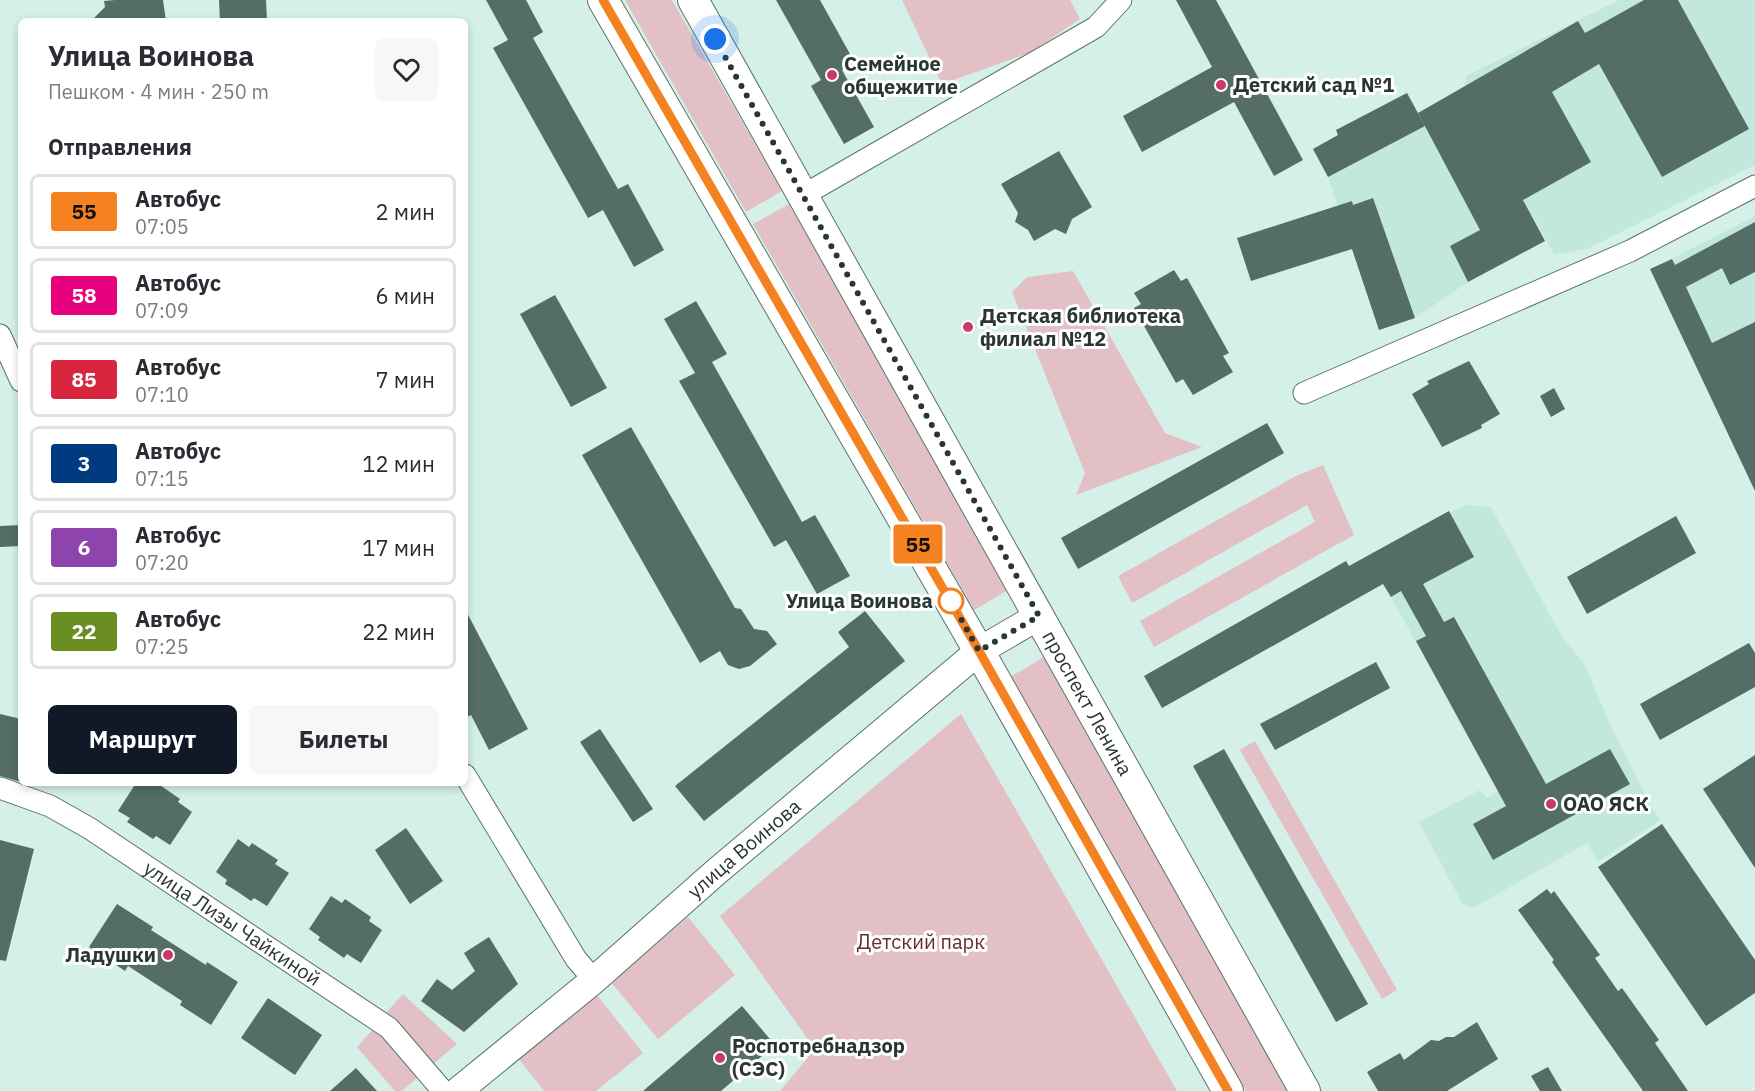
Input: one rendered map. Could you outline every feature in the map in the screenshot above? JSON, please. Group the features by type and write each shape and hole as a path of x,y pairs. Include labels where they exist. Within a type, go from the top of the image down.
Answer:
{"main road":[{"path":"603,0 979,651 1228,1091"},
{"name":"проспект Ленина","path":"693,0 1305,1091"}],"street":[{"path":"802,196 1096,27 1121,0"},
{"path":"1304,393 1630,251 1755,186"},
{"path":"0,335 18,374"},
{"name":"улица Воинова","path":"458,1091 594,980 716,872 979,651 1039,616"},
{"path":"468,780 576,959 594,980"},
{"name":"улица Лизы Чайкиной","path":"0,788 50,806 89,828 389,1028 443,1091"}],"shaded area":[{"path":"1619,0 1755,0 1755,165 1589,248 1554,255 1476,111 1545,241 1468,282 1415,318 1379,330 1328,177 1313,149 1338,135 1336,130 1407,93 1418,113 1464,88 1466,76"},
{"path":"1755,216 1755,434 1672,259"},
{"path":"1466,505 1491,507 1561,635 1585,665 1612,729 1652,808 1661,820 1598,862 1587,843 1473,908 1462,903 1419,822 1480,790 1487,798 1498,791 1368,555"}],"green space":[{"path":"625,0 672,0 782,191 746,212"},
{"path":"902,0 1070,0 1080,19 1029,53 942,84"},
{"path":"789,204 1010,589 974,610 753,224"},
{"path":"1073,271 1165,433 1202,447 1076,495 1085,473 1012,292 1027,277"},
{"path":"1323,465 1354,535 1154,647 1140,621 1315,522 1307,505 1132,603 1118,576 1296,476"},
{"path":"1046,656 1294,1091 1246,1091 1010,677"},
{"name":"Детский парк","path":"961,714 1177,1091 780,1091 815,1049 720,916"},
{"path":"1255,741 1397,990 1382,999 1240,750"},
{"path":"688,917 735,975 658,1039 610,981"},
{"path":"403,994 457,1044 432,1065 385,1014"},
{"path":"596,994 643,1053 596,1091 544,1091 518,1058"},
{"path":"376,1026 421,1074 402,1091 395,1091 357,1047"}],"building":[{"path":"163,0 166,18 94,18 105,7 104,1"},
{"path":"219,0 266,0 267,18 220,18"},
{"path":"486,0 526,0 543,32 533,38 618,189 628,184 664,250 634,267 603,210 588,218 493,48 508,40"},
{"name":"Семейное общежитие","path":"776,0 820,0 855,63 842,70 874,127 844,144 811,86 821,80"},
{"name":"Детский сад №1","path":"1176,0 1216,0 1303,160 1274,176 1234,102 1142,152 1123,116 1212,67"},
{"path":"1644,0 1678,0 1749,129 1662,177 1599,64 1552,92 1591,162 1523,200 1545,241 1468,282 1450,246 1480,230 1418,113 1578,21 1585,33"},
{"path":"1407,93 1425,126 1328,177 1313,149 1338,135 1336,130"},
{"path":"1059,151 1092,207 1072,219 1066,234 1055,229 1034,241 1028,230 1015,222 1018,213 1001,184"},
{"path":"1373,198 1415,318 1379,330 1352,249 1251,281 1237,238 1352,201 1353,205"},
{"path":"1755,222 1755,272 1730,285 1722,268 1686,287 1712,343 1755,322 1755,491 1650,269 1672,259 1675,265"},
{"path":"1174,270 1181,281 1187,278 1229,353 1223,356 1233,372 1193,395 1183,379 1176,383 1134,308 1141,304 1134,293"},
{"path":"555,295 607,388 571,407 520,314"},
{"path":"696,301 727,354 712,362 802,522 815,515 850,576 817,594 786,540 774,547 679,381 695,373 664,319"},
{"path":"1469,361 1500,414 1481,425 1482,428 1442,447 1412,394 1429,384 1427,381"},
{"path":"1554,388 1565,409 1551,417 1540,396"},
{"path":"1267,423 1284,453 1078,569 1061,538"},
{"path":"631,427 735,608 741,609 754,629 767,631 777,644 750,666 739,669 728,665 720,651 700,663 582,455"},
{"path":"1449,511 1474,557 1423,584 1444,622 1454,617 1546,784 1610,749 1630,784 1493,860 1473,824 1506,806 1416,641 1426,636 1401,591 1391,597 1383,584 1162,708 1144,676 1346,561 1349,566"},
{"path":"1676,516 1696,553 1587,614 1567,577"},
{"path":"18,525 18,546 0,547 0,526"},
{"path":"865,611 905,661 704,821 675,786 849,647 838,632"},
{"path":"468,615 528,729 489,750 471,715 468,716"},
{"path":"1749,643 1755,653 1755,687 1660,740 1640,704"},
{"path":"1376,662 1390,688 1275,750 1260,724"},
{"path":"0,714 18,718 18,781 0,776"},
{"path":"600,729 653,809 633,822 580,742"},
{"path":"1224,749 1368,1004 1336,1022 1193,766"},
{"path":"1755,755 1755,868 1703,789"},
{"path":"134,786 161,786 180,799 178,802 192,812 170,845 156,836 153,839 127,822 130,818 118,811"},
{"path":"1662,824 1755,960 1755,993 1706,1026 1598,867"},
{"path":"406,828 443,881 410,904 375,850"},
{"path":"238,839 249,847 252,843 278,860 275,864 289,873 267,906 254,898 251,901 225,884 227,880 216,872"},
{"path":"0,840 34,849 6,961 0,960"},
{"path":"1547,889 1551,894 1554,891 1600,955 1595,958 1618,991 1622,988 1659,1040 1655,1043 1688,1091 1643,1091 1552,962 1554,960 1518,910"},
{"path":"331,896 342,903 345,899 371,917 369,921 382,930 361,963 347,954 344,958 318,940 320,937 309,929"},
{"path":"117,904 153,927 151,930 206,965 207,962 238,982 211,1025 180,1005 182,1001 128,966 125,971 89,947"},
{"path":"489,937 518,984 464,1032 421,1001 437,979 452,990 475,971 464,953"},
{"path":"268,998 322,1035 295,1075 241,1038"},
{"name":"Роспотребнадзор (СЭС)","path":"742,1006 775,1045 721,1091 643,1091"},
{"path":"1477,1022 1498,1059 1447,1091 1378,1091 1367,1072 1400,1053 1404,1060 1431,1040 1439,1041 1446,1037 1454,1037"},
{"path":"1548,1067 1562,1091 1540,1091 1531,1076"},
{"path":"356,1068 377,1091 330,1091"}],"bus line":[{"name":"55","path":"603,0 979,651 1228,1091"}],"place":[{"name":"Семейное общежитие","path":"832,75"},
{"name":"Детский сад №1","path":"1221,85"},
{"name":"Детская библиотека филиал №12","path":"968,327"},
{"name":"Улица Воинова","path":"951,601"},
{"name":"ОАО ЯСК","path":"1551,804"},
{"name":"Ладушки","path":"168,955"},
{"name":"Роспотребнадзор (СЭС)","path":"720,1058"}],"route":[{"path":"715,39 1039,616 979,651 948,596 951,601"}]}
